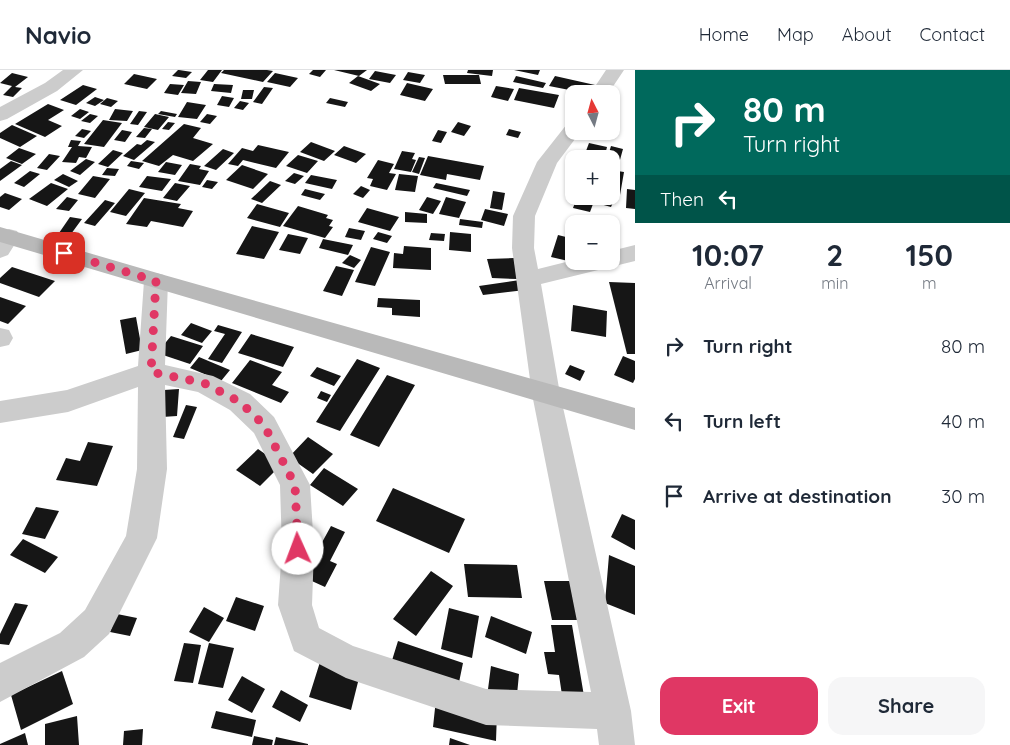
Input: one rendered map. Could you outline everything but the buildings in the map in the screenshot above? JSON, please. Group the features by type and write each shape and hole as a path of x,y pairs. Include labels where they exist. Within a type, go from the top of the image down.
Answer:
{"street":[{"path":"0,115 51,87 74,70"},
{"path":"606,85 615,70"},
{"path":"565,140 548,162 524,216 524,248 546,394 614,711 618,745"},
{"path":"3,240 156,281 635,419"},
{"path":"620,257 635,253"},
{"path":"530,278 565,270"},
{"path":"0,684 20,671 72,645 97,622 141,538 152,468 151,372 156,281"},
{"path":"0,412 68,401 151,372 204,383 240,402 264,425 295,485 298,549 295,605 306,639 346,661 486,707 614,711"}],"route":[{"path":"64,253 156,281 151,372 204,383 240,402 264,425 295,485 298,549"}]}
